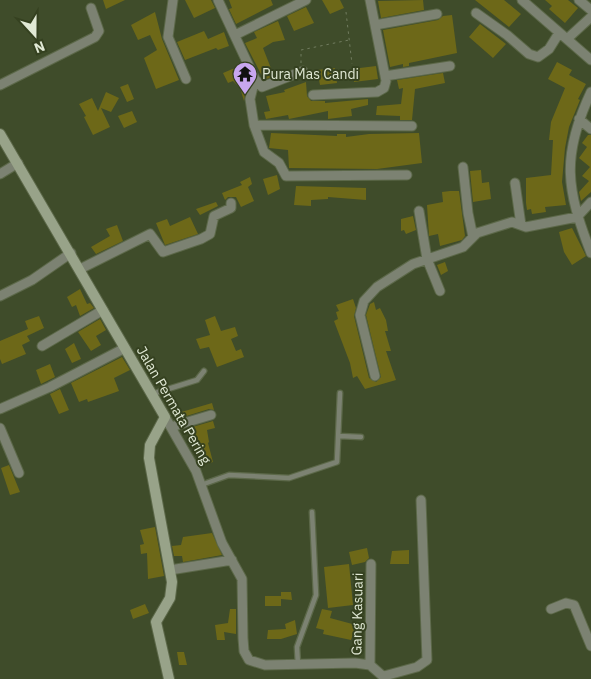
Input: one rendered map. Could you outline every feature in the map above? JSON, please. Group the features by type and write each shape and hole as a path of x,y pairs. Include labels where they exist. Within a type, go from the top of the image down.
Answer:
{"street":[{"path":"173,0 168,37 186,78"},
{"path":"218,0 259,85 264,87 304,71"},
{"path":"235,35 306,0"},
{"path":"313,95 381,90 386,81 370,0"},
{"path":"522,0 591,60"},
{"path":"579,0 591,10"},
{"path":"0,85 95,38 99,31 91,8"},
{"path":"375,25 438,14"},
{"path":"476,14 507,34 528,54 538,57 549,49 559,33"},
{"path":"567,40 591,17"},
{"path":"385,76 450,66"},
{"path":"255,79 250,98 254,125 264,152 279,163 286,176 407,175"},
{"path":"591,92 578,119 569,162 570,187 577,217 591,253"},
{"path":"578,119 591,129"},
{"path":"254,125 412,126"},
{"name":"Jalan Permata Pering","path":"0,134 71,253 196,471 222,543 242,579 242,638 246,656 255,663 265,666 355,663 370,665"},
{"path":"0,174 18,163"},
{"path":"463,167 468,213 473,237"},
{"path":"514,183 521,225"},
{"path":"375,376 360,315 364,301 396,273 427,259 463,247 473,237 512,222 534,226 577,217 591,202"},
{"path":"80,269 150,234 163,252 201,239 210,234 214,216 231,208 231,203"},
{"path":"419,210 427,259 440,291"},
{"path":"0,296 32,280 71,253"},
{"path":"42,346 104,310"},
{"path":"0,409 50,387 125,348"},
{"path":"171,427 211,414"},
{"path":"165,417 150,445 149,458 172,582 170,598 156,622 169,679"},
{"path":"0,428 18,473"},
{"path":"370,665 385,678 417,667 426,660 421,500"},
{"path":"170,570 232,560"},
{"name":"Gang Kasuari","path":"370,665 371,564"},
{"path":"551,609 566,603 574,605 591,646"}],"lane":[{"path":"152,394 197,380 204,371"},
{"path":"201,485 229,475 289,478 337,462 340,393"},
{"path":"339,436 361,437"},
{"path":"298,665 297,647 316,595 312,512"}],"path":[{"path":"346,12 352,64"},
{"path":"304,71 300,57 301,50 349,40"}],"building":[{"path":"103,0 125,0 106,9"},
{"path":"185,0 211,0 215,8 194,18"},
{"path":"229,0 271,0 273,5 236,24 229,9 232,8"},
{"path":"322,0 340,0 344,8 330,14"},
{"path":"423,0 424,10 381,18 378,1"},
{"path":"475,0 504,0 521,14 509,27"},
{"path":"545,0 568,0 578,8 565,23 549,9 552,6"},
{"path":"306,7 314,23 294,31 287,16"},
{"path":"155,12 162,39 179,80 156,89 144,58 157,50 150,35 138,40 131,25"},
{"path":"452,15 457,53 409,63 409,66 403,67 403,64 390,67 383,30 438,20 443,16"},
{"path":"278,21 285,40 273,42 263,48 274,76 264,80 245,43 257,38 254,32"},
{"path":"480,24 506,44 493,58 469,37"},
{"path":"204,31 208,39 224,32 229,46 218,50 216,48 185,60 177,42"},
{"path":"557,62 572,70 569,75 586,84 578,99 580,100 569,127 565,148 562,182 566,205 545,207 546,212 532,214 531,209 527,210 526,178 551,175 553,140 549,140 551,122 565,88 548,79"},
{"path":"242,65 248,80 244,101 240,88 233,81 228,83 223,73"},
{"path":"376,66 378,79 354,82 352,69"},
{"path":"335,68 337,83 320,85 317,70"},
{"path":"443,73 445,83 415,89 412,120 400,120 400,116 376,115 377,106 401,104 403,88 399,89 397,80"},
{"path":"306,82 307,96 311,101 325,101 325,103 368,99 368,105 351,109 352,116 328,119 328,111 289,119 288,115 266,119 264,112 270,111 266,96 285,92 284,90"},
{"path":"128,84 134,99 127,102 120,87"},
{"path":"106,92 119,98 111,112 101,108 110,127 93,135 79,104 92,98 98,111"},
{"path":"132,111 137,122 124,128 118,116"},
{"path":"271,133 337,136 337,134 346,134 346,137 369,134 419,133 422,163 377,169 289,168 288,150 269,148"},
{"path":"588,135 591,135 591,192 581,201 579,192 589,181 582,176 590,167 579,158 587,147 582,143"},
{"path":"481,170 482,183 489,182 491,199 473,202 470,171"},
{"path":"277,175 280,189 268,195 263,179"},
{"path":"250,177 252,184 248,187 254,201 241,207 236,197 228,197 225,200 222,193 242,185 240,182"},
{"path":"296,186 366,188 366,200 328,197 328,199 311,200 311,206 294,205"},
{"path":"459,191 465,236 462,240 440,246 438,234 429,236 427,205 443,202 442,192"},
{"path":"216,202 218,206 200,215 196,209"},
{"path":"413,216 416,230 406,234 404,230 401,231 401,219"},
{"path":"190,217 198,234 165,245 156,223 167,219 170,226"},
{"path":"117,225 123,241 96,254 91,247 110,236 106,229"},
{"path":"572,228 586,256 572,265 564,252 559,232"},
{"path":"445,262 448,271 441,275 437,265"},
{"path":"80,289 87,304 90,303 94,308 80,316 76,305 72,307 67,297"},
{"path":"353,299 356,308 354,316 369,378 376,382 381,377 366,315 370,304 374,302 376,310 380,308 386,320 388,331 385,331 391,351 386,351 396,380 365,389 357,376 353,378 350,363 334,321 338,319 336,312 339,311 336,305"},
{"path":"39,316 44,328 27,336 30,341 22,345 26,354 2,364 0,359 0,341 28,329 25,321"},
{"path":"215,316 221,331 235,327 238,336 231,339 236,351 241,349 244,357 217,367 209,347 200,349 196,339 210,335 205,320"},
{"path":"100,319 106,330 96,336 101,345 91,351 78,332"},
{"path":"74,343 81,359 72,363 65,349"},
{"path":"122,357 130,370 114,378 119,391 88,402 87,399 79,402 71,383"},
{"path":"50,364 55,377 41,384 36,370"},
{"path":"60,389 69,410 59,414 50,394"},
{"path":"212,403 214,410 209,409 180,418 178,413"},
{"path":"213,421 215,428 207,430 213,462 200,466 189,428"},
{"path":"9,465 20,492 10,495 1,468"},
{"path":"155,527 164,576 148,579 147,553 141,554 140,545 144,544 140,530"},
{"path":"212,533 222,555 183,562 182,556 174,556 172,546 181,545 183,537"},
{"path":"367,548 369,558 365,562 352,565 349,552"},
{"path":"409,550 409,564 390,564 392,551"},
{"path":"349,564 353,605 328,608 324,567"},
{"path":"281,592 291,592 292,600 281,599 281,606 265,606 265,596 281,596"},
{"path":"145,604 149,613 133,619 130,610"},
{"path":"230,609 236,609 236,634 224,632 225,640 217,640 215,625 228,623"},
{"path":"322,609 332,611 330,618 356,625 351,640 323,634 324,630 316,628"},
{"path":"295,620 297,634 281,639 267,639 268,630 286,629 285,624"},
{"path":"177,652 184,652 187,665 179,665"}],"place":[{"name":"Pura Mas Candi","path":"245,95"}]}
